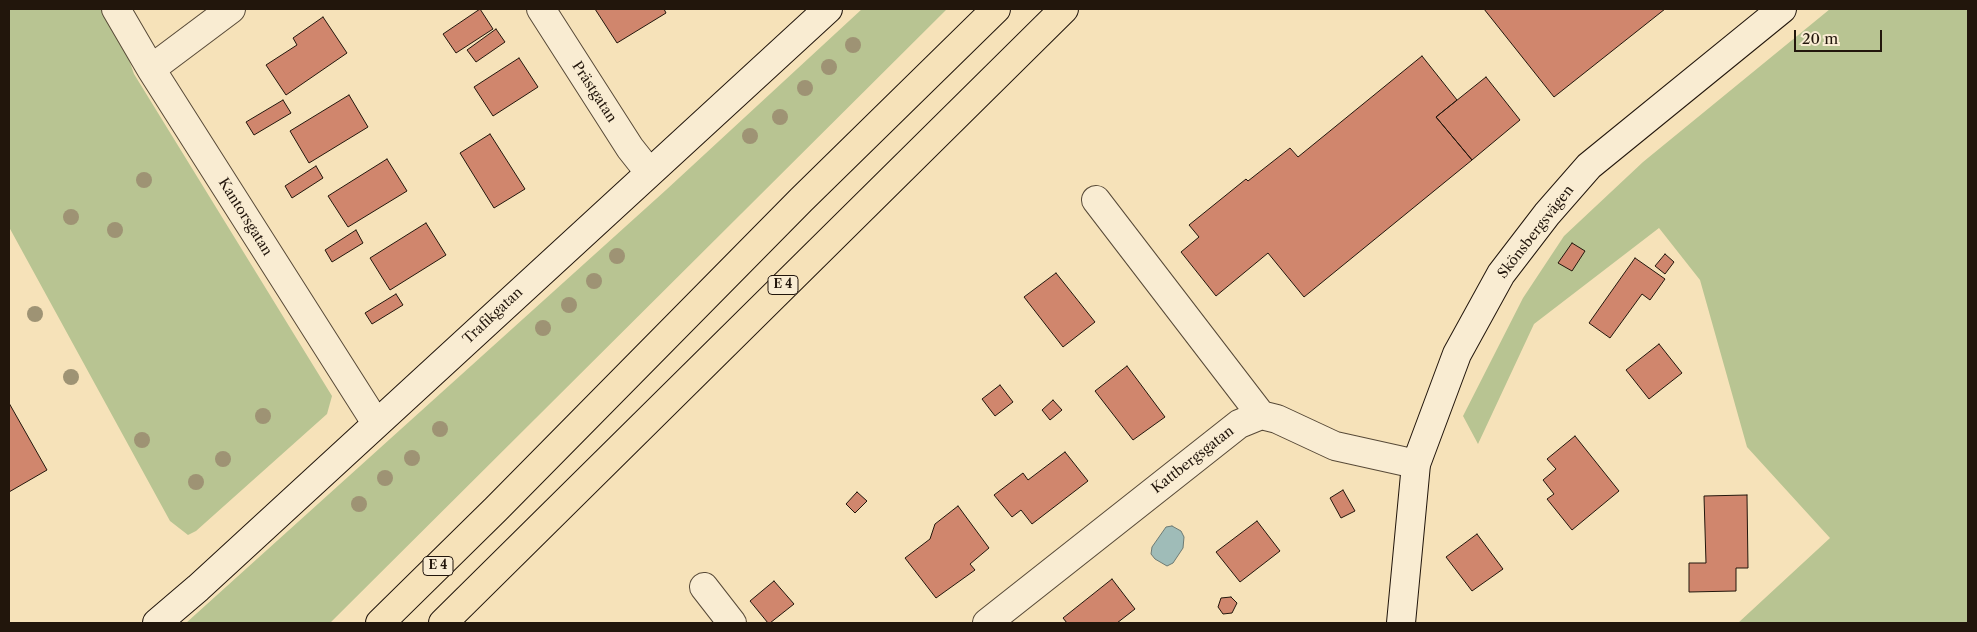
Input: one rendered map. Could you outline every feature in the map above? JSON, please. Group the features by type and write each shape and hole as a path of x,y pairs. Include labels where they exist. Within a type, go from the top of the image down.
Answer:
{"highway":[{"name":"E 4","path":"380,623 496,509 800,200 996,9"},
{"name":"E 4","path":"443,623 1064,9"}],"street":[{"name":"Kantorsgatan","path":"116,9 151,69 376,423"},
{"path":"151,69 231,9"},
{"name":"Prästgatan","path":"541,9 630,148 649,172"},
{"name":"Trafikgatan","path":"157,623 198,588 828,9"},
{"name":"Skönsbergsvägen","path":"1401,623 1416,464 1457,354 1501,274 1547,214 1589,166 1782,9"},
{"path":"1096,200 1261,415 1277,419 1335,446 1416,464"},
{"name":"Kattbergsgatan","path":"987,623 1239,424 1261,415"},
{"path":"704,586 732,623"}],"green space":[{"path":"9,9 102,9 126,51 134,74 332,396 327,414 196,531 188,535 170,521 9,227"},
{"path":"862,9 947,9 330,623 186,623 666,190"},
{"path":"1830,9 1968,9 1968,623 1738,623 1830,538 1747,447 1700,280 1659,228 1534,324 1478,444 1463,416 1523,298 1564,236 1643,162"}],"water":[{"path":"1172,526 1181,531 1184,537 1183,548 1173,563 1167,566 1155,559 1151,554 1152,547 1166,527"}],"building":[{"path":"480,9 493,29 456,53 443,34"},
{"path":"595,9 664,9 666,13 617,43"},
{"path":"1484,9 1665,9 1554,97"},
{"path":"323,17 347,53 286,95 266,65 297,45 293,38"},
{"path":"496,29 505,42 476,62 467,50"},
{"path":"1422,56 1457,100 1436,117 1472,160 1304,297 1268,253 1216,296 1181,252 1199,237 1189,225 1246,179 1248,181 1290,148 1298,157"},
{"path":"519,58 538,87 493,116 474,87"},
{"path":"1486,77 1520,120 1472,160 1436,117"},
{"path":"349,95 368,127 309,163 290,131"},
{"path":"283,100 291,113 254,135 246,122"},
{"path":"490,134 525,189 494,208 460,153"},
{"path":"387,159 407,191 348,227 328,196"},
{"path":"316,166 323,178 292,198 285,186"},
{"path":"426,223 446,255 390,290 370,258"},
{"path":"356,230 363,243 332,262 325,250"},
{"path":"1572,243 1585,251 1572,271 1558,263"},
{"path":"1665,254 1674,262 1665,274 1655,266"},
{"path":"1635,258 1665,279 1650,300 1642,294 1610,338 1589,323"},
{"path":"1056,273 1095,322 1063,347 1024,297"},
{"path":"396,294 403,305 372,324 365,313"},
{"path":"1659,344 1682,373 1649,399 1626,370"},
{"path":"1127,366 1165,417 1133,440 1095,391"},
{"path":"1000,385 1013,402 995,416 982,399"},
{"path":"1053,400 1062,410 1050,420 1042,410"},
{"path":"9,403 47,470 9,492"},
{"path":"1575,436 1619,491 1572,530 1547,499 1554,494 1543,480 1556,469 1547,459"},
{"path":"1065,452 1088,481 1032,524 1021,510 1012,517 994,495 1023,473 1028,480"},
{"path":"1343,490 1355,511 1341,518 1330,498"},
{"path":"857,492 867,501 855,513 846,504"},
{"path":"1747,495 1748,568 1736,568 1736,591 1689,592 1689,563 1706,563 1704,496"},
{"path":"958,506 989,548 970,564 975,570 936,598 905,558 930,539 935,524"},
{"path":"1257,521 1280,551 1240,582 1216,552"},
{"path":"1477,534 1503,569 1472,591 1446,557"},
{"path":"1112,579 1135,609 1117,623 1067,623 1063,618"},
{"path":"774,581 794,604 768,623 750,601"},
{"path":"1231,597 1237,603 1232,613 1223,614 1218,607 1221,598"}]}
